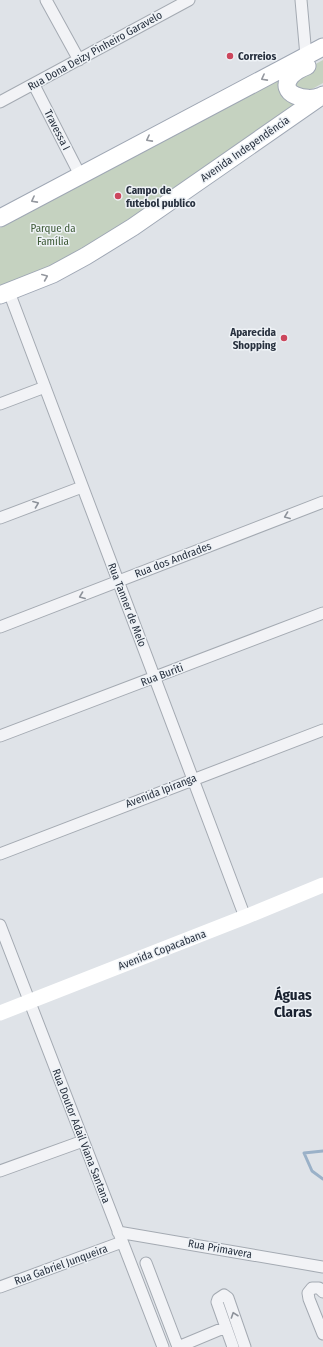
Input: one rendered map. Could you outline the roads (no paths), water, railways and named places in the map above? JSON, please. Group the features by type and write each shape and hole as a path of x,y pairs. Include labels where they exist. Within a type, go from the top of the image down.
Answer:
{"main road":[{"path":"323,47 315,56 294,73 289,79 288,85 291,94 299,98 314,99 323,95"},
{"path":"0,218 80,175 315,56"},
{"name":"Avenida Independência","path":"4,293 56,272 86,256 145,218 323,95"}],"street":[{"path":"46,0 79,60"},
{"name":"Rua Dona Deizy Pinheiro Garavelo","path":"0,102 189,0"},
{"path":"301,0 315,56"},
{"name":"Travessa I","path":"34,85 80,175"},
{"name":"Rua Tanner de Melo","path":"4,293 45,387 245,917"},
{"path":"0,404 45,387"},
{"path":"0,518 82,487"},
{"name":"Rua dos Andrades","path":"0,627 323,502"},
{"name":"Rua Buriti","path":"0,736 323,613"},
{"name":"Avenida Ipiranga","path":"0,854 192,779 323,730"},
{"name":"Avenida Copacabana","path":"0,1013 323,885"},
{"name":"Rua Doutor Adail Viana Santana","path":"0,925 162,1345"},
{"path":"0,1171 83,1141"},
{"name":"Rua Primavera","path":"120,1237 323,1267"},
{"name":"Rua Gabriel Junqueira","path":"0,1287 120,1237"},
{"path":"146,1263 178,1347 226,1328"},
{"path":"323,1292 319,1288 312,1288 308,1293 323,1334"},
{"path":"233,1347 217,1302 218,1299 224,1295 228,1298 245,1347"},
{"path":"150,1347 162,1345"}],"waterway":[{"path":"323,1151 304,1153 312,1171 323,1179"}],"place":[{"name":"Correios","path":"230,56"},
{"name":"Campo de futebol publico","path":"118,196"},
{"name":"Aparecida Shopping","path":"284,338"}],"district":[{"name":"Águas Claras","path":"293,1004"}],"park label":[{"name":"Parque da Família","path":"53,234"}]}
